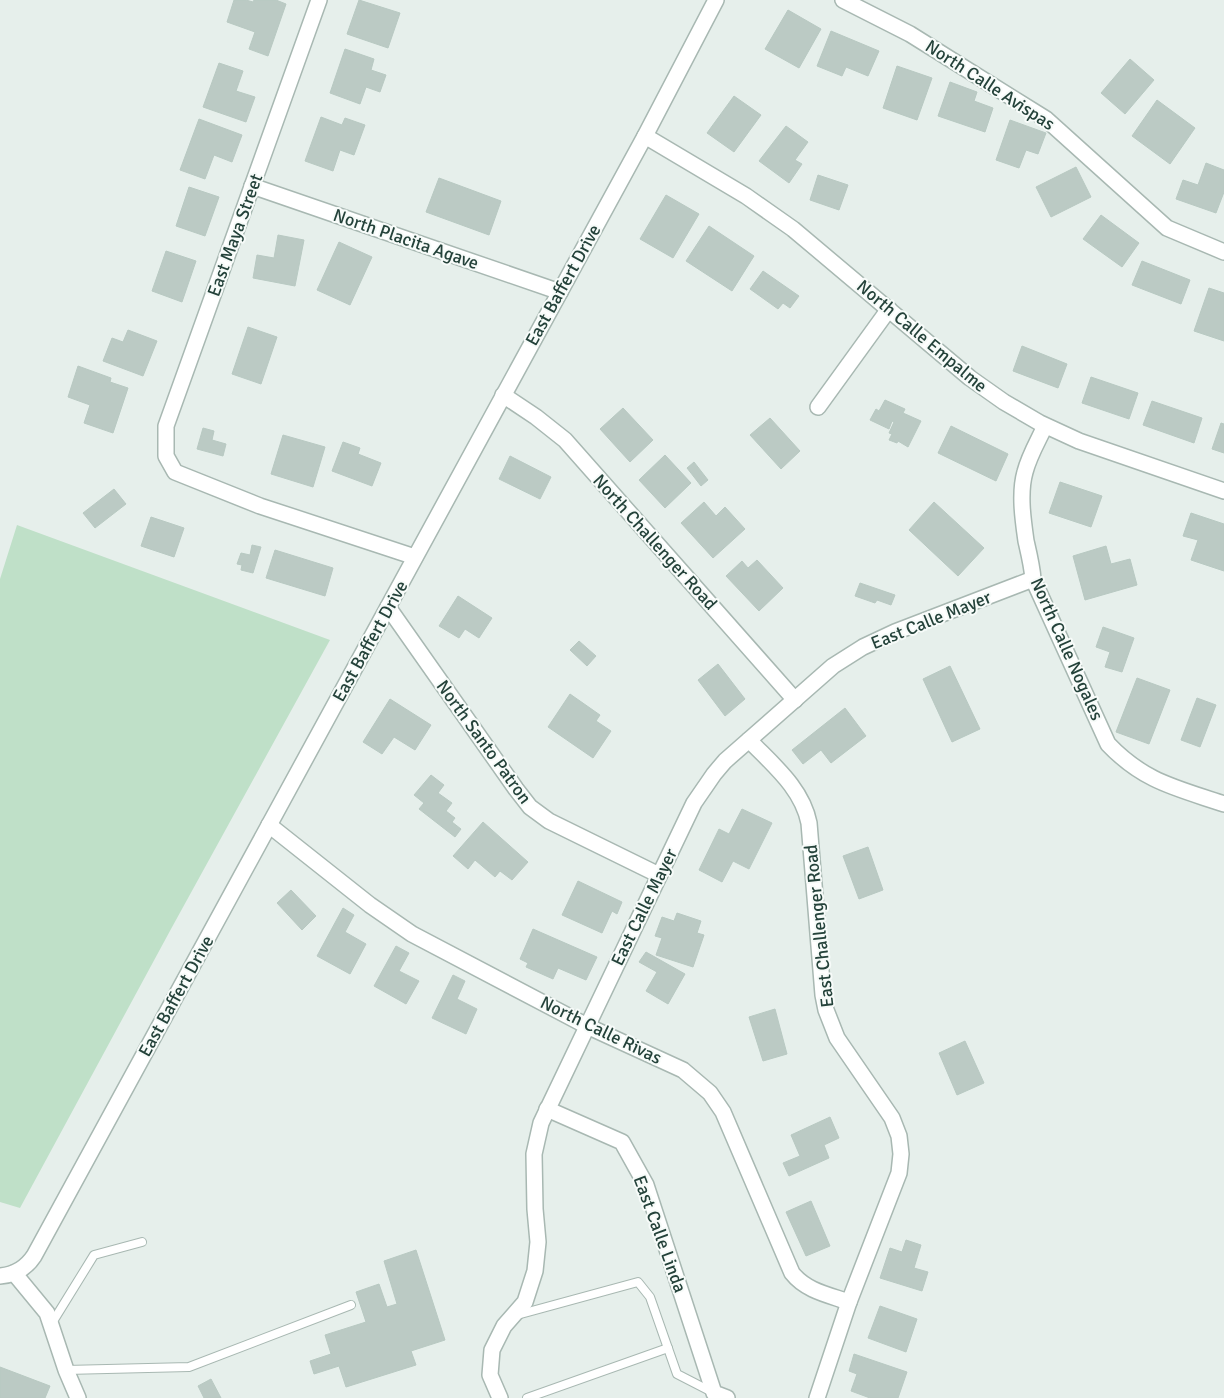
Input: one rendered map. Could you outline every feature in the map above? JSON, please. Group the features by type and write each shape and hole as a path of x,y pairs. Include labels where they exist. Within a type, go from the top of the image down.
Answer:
{"street":[{"name":"East Maya Street","path":"319,0 166,426 166,456 175,472 260,506 415,557"},
{"name":"East Baffert Drive","path":"78,1398 66,1370 47,1313 7,1275 27,1265 34,1256 645,136 716,0"},
{"name":"North Calle Avispas","path":"843,0 910,34 1046,119 1167,228 1224,252"},
{"name":"North Calle Empalme","path":"645,136 746,196 793,229 970,378 1004,402 1045,426 1079,441 1224,492"},
{"name":"North Placita Agave","path":"252,186 560,292"},
{"path":"818,407 889,309"},
{"name":"North Challenger Road","path":"504,395 544,422 565,440 795,700"},
{"name":"North Calle Nogales","path":"1045,426 1027,465 1023,482 1026,540 1032,566 1032,579 1108,744 1145,775 1159,782 1224,804"},
{"name":"East Calle Mayer","path":"500,1398 490,1375 492,1350 504,1326 525,1302 535,1270 538,1242 534,1154 537,1138 548,1109 587,1026 694,802 703,788 725,762 833,666 863,647 895,632 1032,579"},
{"name":"North Santo Patron","path":"388,607 530,807 549,821 659,875"},
{"name":"East Challenger Road","path":"750,740 792,785 805,807 810,823 823,995 826,1010 840,1045 887,1110 899,1136 901,1154 899,1173 850,1302 817,1398"},
{"name":"North Calle Rivas","path":"269,825 370,905 412,934 587,1026 683,1070 710,1093 723,1112 792,1274 807,1287 850,1302"},
{"name":"East Calle Linda","path":"548,1109 622,1142 646,1185 720,1396"}],"lane":[{"path":"51,1324 94,1255 142,1242"},
{"path":"513,1316 638,1282 650,1297 677,1374 720,1396"},
{"path":"66,1370 189,1367 351,1305"},
{"path":"527,1398 668,1348"}],"green space":[{"path":"17,525 330,640 20,1208 0,1202 0,579"}],"building":[{"path":"234,0 253,2 254,0 276,0 286,4 268,56 249,49 255,32 227,22"},
{"path":"359,0 400,13 388,48 347,34"},
{"path":"788,10 821,29 799,68 765,49"},
{"path":"831,31 879,51 868,76 846,67 842,76 817,66"},
{"path":"345,49 374,59 371,70 386,75 380,92 366,87 360,104 330,93"},
{"path":"1130,59 1154,80 1125,114 1101,93"},
{"path":"219,63 243,71 236,91 255,97 246,122 203,107"},
{"path":"897,66 932,78 917,120 883,108"},
{"path":"950,82 977,92 974,101 993,108 985,132 938,116"},
{"path":"734,96 761,115 734,152 707,133"},
{"path":"1157,100 1195,128 1170,164 1132,136"},
{"path":"321,117 342,125 345,118 365,125 354,155 340,150 333,171 305,161"},
{"path":"199,119 242,135 232,162 214,155 205,179 180,170"},
{"path":"1010,120 1046,133 1038,154 1026,150 1019,168 996,160"},
{"path":"786,126 808,142 795,160 802,164 789,183 759,161"},
{"path":"1206,163 1224,170 1224,192 1216,213 1176,199 1183,180 1198,185"},
{"path":"1076,167 1091,197 1051,217 1036,187"},
{"path":"818,175 848,185 839,210 810,200"},
{"path":"439,178 501,201 489,235 426,212"},
{"path":"189,187 219,197 205,236 176,226"},
{"path":"666,195 699,214 673,258 640,239"},
{"path":"1101,215 1139,243 1122,267 1083,239"},
{"path":"709,226 754,256 732,291 686,261"},
{"path":"278,235 304,240 295,286 253,278 257,255 274,258"},
{"path":"339,242 372,257 350,305 317,290"},
{"path":"166,251 196,261 182,302 152,291"},
{"path":"1142,261 1190,280 1181,304 1132,285"},
{"path":"763,271 799,296 790,308 783,303 778,309 750,289"},
{"path":"1209,288 1224,293 1224,341 1194,331"},
{"path":"248,327 277,337 261,384 232,374"},
{"path":"128,330 157,341 143,376 103,361 112,338 123,342"},
{"path":"1022,346 1067,364 1058,388 1013,371"},
{"path":"78,366 111,378 110,382 128,388 113,433 84,423 90,405 68,397"},
{"path":"1091,377 1138,393 1129,419 1082,403"},
{"path":"885,400 905,409 903,413 921,421 908,447 898,441 897,443 889,440 892,434 889,433 894,422 892,421 889,429 870,420 876,409 879,411"},
{"path":"1152,401 1202,418 1194,443 1143,425"},
{"path":"623,408 653,440 630,462 600,429"},
{"path":"770,418 800,451 781,469 750,435"},
{"path":"1221,423 1224,424 1224,453 1212,449"},
{"path":"951,426 1008,454 996,481 938,453"},
{"path":"203,428 214,431 212,440 226,444 223,456 197,449"},
{"path":"283,435 325,447 313,487 271,474"},
{"path":"343,442 360,448 358,454 381,463 372,486 332,471"},
{"path":"665,455 691,483 665,508 639,480"},
{"path":"510,456 551,477 540,499 499,479"},
{"path":"694,462 708,480 701,486 687,468"},
{"path":"1060,482 1102,496 1091,527 1049,513"},
{"path":"114,489 126,504 95,528 83,513"},
{"path":"704,502 716,516 725,507 745,529 713,558 681,523"},
{"path":"934,502 984,548 958,576 909,530"},
{"path":"1191,513 1224,524 1224,571 1191,560 1198,540 1183,536"},
{"path":"151,517 184,528 174,557 141,546"},
{"path":"252,545 261,547 253,573 241,570 242,565 237,564 241,553 250,555"},
{"path":"1106,546 1111,564 1130,559 1137,585 1085,600 1073,556"},
{"path":"275,550 333,568 325,596 266,578"},
{"path":"757,560 783,588 759,611 726,576 742,561 748,568"},
{"path":"860,583 895,595 891,605 877,600 875,603 855,596"},
{"path":"458,596 492,618 479,638 465,629 459,638 439,626"},
{"path":"1103,627 1134,638 1122,672 1105,667 1110,652 1096,647"},
{"path":"579,641 596,656 587,666 570,650"},
{"path":"718,664 745,699 725,716 698,680"},
{"path":"950,666 980,729 952,742 923,679"},
{"path":"1137,678 1170,690 1149,744 1116,732"},
{"path":"570,694 600,715 596,721 611,731 593,758 548,727"},
{"path":"1197,698 1216,705 1200,747 1181,740"},
{"path":"390,699 431,725 415,750 394,737 382,754 363,742"},
{"path":"845,708 866,736 831,763 821,750 803,764 792,750"},
{"path":"431,775 444,785 438,793 452,803 446,811 455,818 452,822 461,829 455,837 419,809 424,803 414,795"},
{"path":"742,809 772,823 749,869 733,861 722,882 699,870 719,829 729,834"},
{"path":"483,822 528,862 512,880 500,871 495,877 475,860 468,869 453,856"},
{"path":"868,847 883,890 859,899 843,856"},
{"path":"578,881 622,902 617,914 612,911 602,933 562,915"},
{"path":"291,890 316,916 302,930 277,903"},
{"path":"343,908 354,915 345,932 366,944 350,974 317,956"},
{"path":"677,913 701,921 697,933 704,935 693,967 656,955 662,938 655,936 662,917 674,921"},
{"path":"533,929 597,957 586,980 558,968 553,979 526,967 528,963 520,959"},
{"path":"396,946 409,953 399,971 419,981 406,1004 374,986"},
{"path":"646,952 685,974 668,1004 646,991 657,972 639,962"},
{"path":"453,975 465,981 457,999 477,1009 466,1034 432,1018"},
{"path":"775,1009 787,1054 763,1061 749,1017"},
{"path":"965,1041 984,1083 957,1095 939,1053"},
{"path":"830,1117 839,1138 824,1145 829,1158 789,1176 783,1163 800,1156 791,1135"},
{"path":"811,1201 830,1246 806,1256 786,1212"},
{"path":"906,1240 921,1245 914,1268 928,1272 922,1291 880,1278 890,1248 902,1252"},
{"path":"416,1250 445,1340 411,1351 416,1365 346,1387 339,1366 314,1374 310,1361 331,1354 325,1335 366,1322 356,1292 379,1284 387,1307 397,1304 384,1261"},
{"path":"880,1306 917,1319 906,1352 868,1338"},
{"path":"854,1354 907,1372 898,1398 870,1398 851,1391 857,1374 849,1371"},
{"path":"0,1367 50,1386 45,1398 0,1398"},
{"path":"211,1379 221,1398 204,1398 198,1386"}]}
